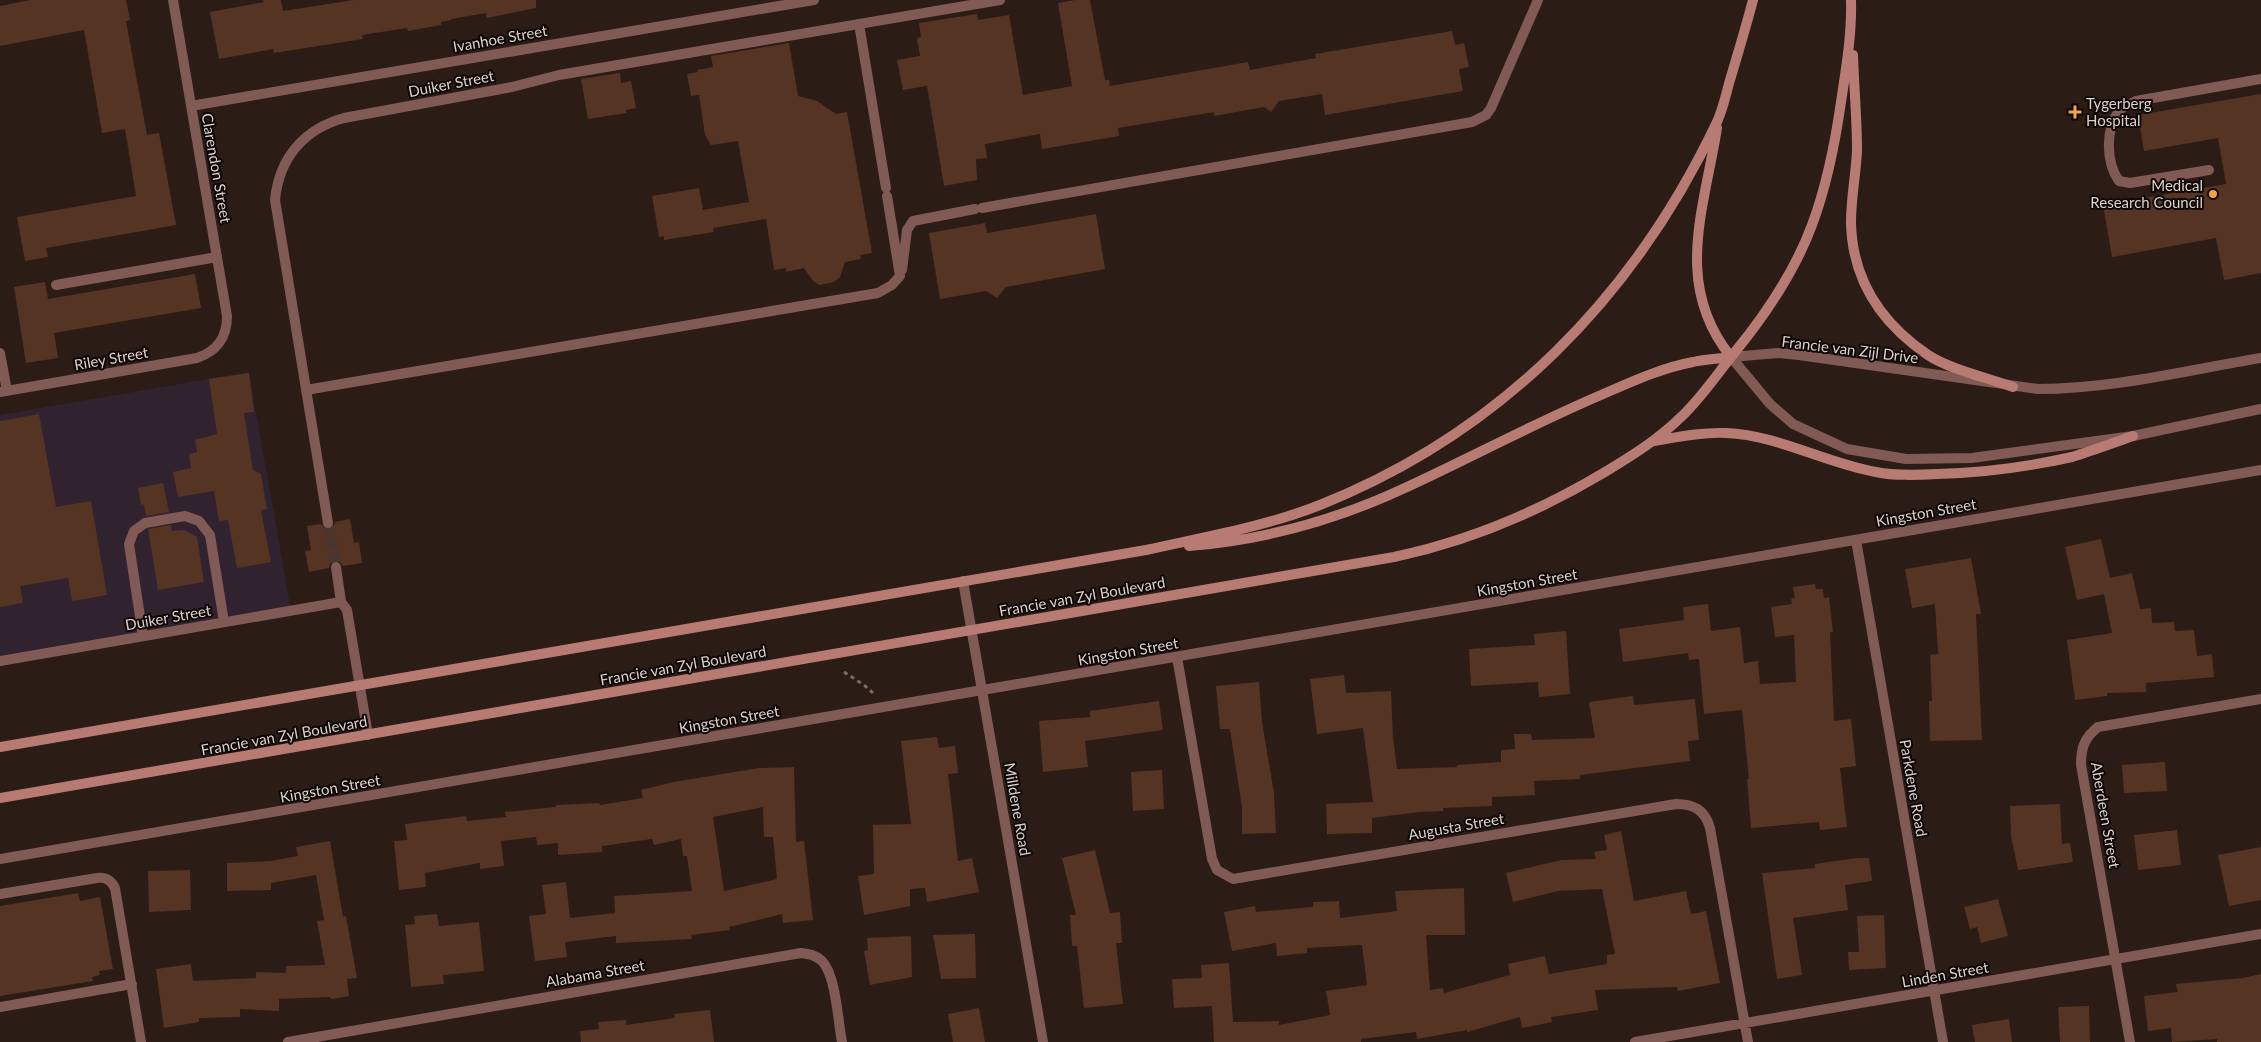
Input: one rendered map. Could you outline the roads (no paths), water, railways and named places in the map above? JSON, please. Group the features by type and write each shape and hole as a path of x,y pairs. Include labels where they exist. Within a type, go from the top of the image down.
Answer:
{"main road":[{"path":"1731,357 1717,340 1711,328 1702,299 1696,249 1698,226 1707,188 1718,120 1753,0"},
{"name":"Francie van Zyl Boulevard","path":"0,798 1422,551 1503,524 1583,485 1653,441 1704,393 1760,321 1793,266 1812,226 1825,186 1835,144 1852,29 1851,0"},
{"path":"1852,29 1857,150 1851,223 1856,260 1866,289 1877,310 1896,329 1929,356 1965,371 2013,387"},
{"path":"0,747 1146,550 1229,532 1320,505 1372,481 1419,456 1464,428 1492,407 1568,341 1630,269 1675,200 1718,120"},
{"path":"1146,550 1233,542 1306,525 1405,488 1556,414 1652,373 1694,362 1731,357"},
{"path":"1653,441 1690,435 1726,433 1768,440 1877,473 1915,475 1972,473 2020,468 2074,456 2133,436"}],"street":[{"name":"Clarendon Street","path":"173,0 227,316 226,333 222,341"},
{"name":"Ivanhoe Street","path":"191,106 814,0"},
{"name":"Duiker Street","path":"328,523 275,200 279,175 284,163 298,144 318,128 344,118 512,87 559,75 1000,0"},
{"path":"306,390 878,293 892,285 900,276 903,267 907,230 913,221 1472,122 1486,115 1492,108 1538,0"},
{"path":"858,24 900,276"},
{"path":"2209,170 2130,183 2120,181 2113,172 2109,132 2120,110 2136,101 2261,79"},
{"path":"56,285 217,257"},
{"name":"Riley Street","path":"3,391 196,358 207,355 222,341"},
{"path":"0,353 3,391"},
{"name":"Francie van Zijl Drive","path":"1731,357 1778,353 1799,355 2013,387 2065,389 2261,358"},
{"path":"1731,357 1770,404 1793,424 1847,449 1906,459 1972,458 2133,436 2261,410"},
{"name":"Kingston Street","path":"0,860 2261,470"},
{"path":"143,636 128,544 134,531 145,523 185,516 199,522 210,535 224,622"},
{"name":"Parkdene Road","path":"1856,540 1943,1042"},
{"path":"336,567 341,602 346,610 368,735"},
{"name":"Milldene Road","path":"963,581 1044,1042"},
{"name":"Duiker Street","path":"0,661 341,602"},
{"name":"Augusta Street","path":"1177,657 1212,859 1221,874 1233,879 1676,804 1695,806 1703,812 1710,828 1748,1042"},
{"name":"Aberdeen Street","path":"2130,1042 2081,765 2081,750 2087,736 2098,727 2261,699"},
{"path":"0,894 97,878 109,880 115,888 141,1042"},
{"name":"Linden Street","path":"1634,1042 2261,934"},
{"name":"Alabama Street","path":"288,1042 801,953 814,954 823,962 830,973 842,1042"},
{"path":"0,1007 132,984"}],"tunnel":[{"path":"328,523 336,567"}],"place":[{"name":"Tygerberg Hospital","path":"2075,112"},
{"name":"Medical Research Council","path":"2213,194"}]}
